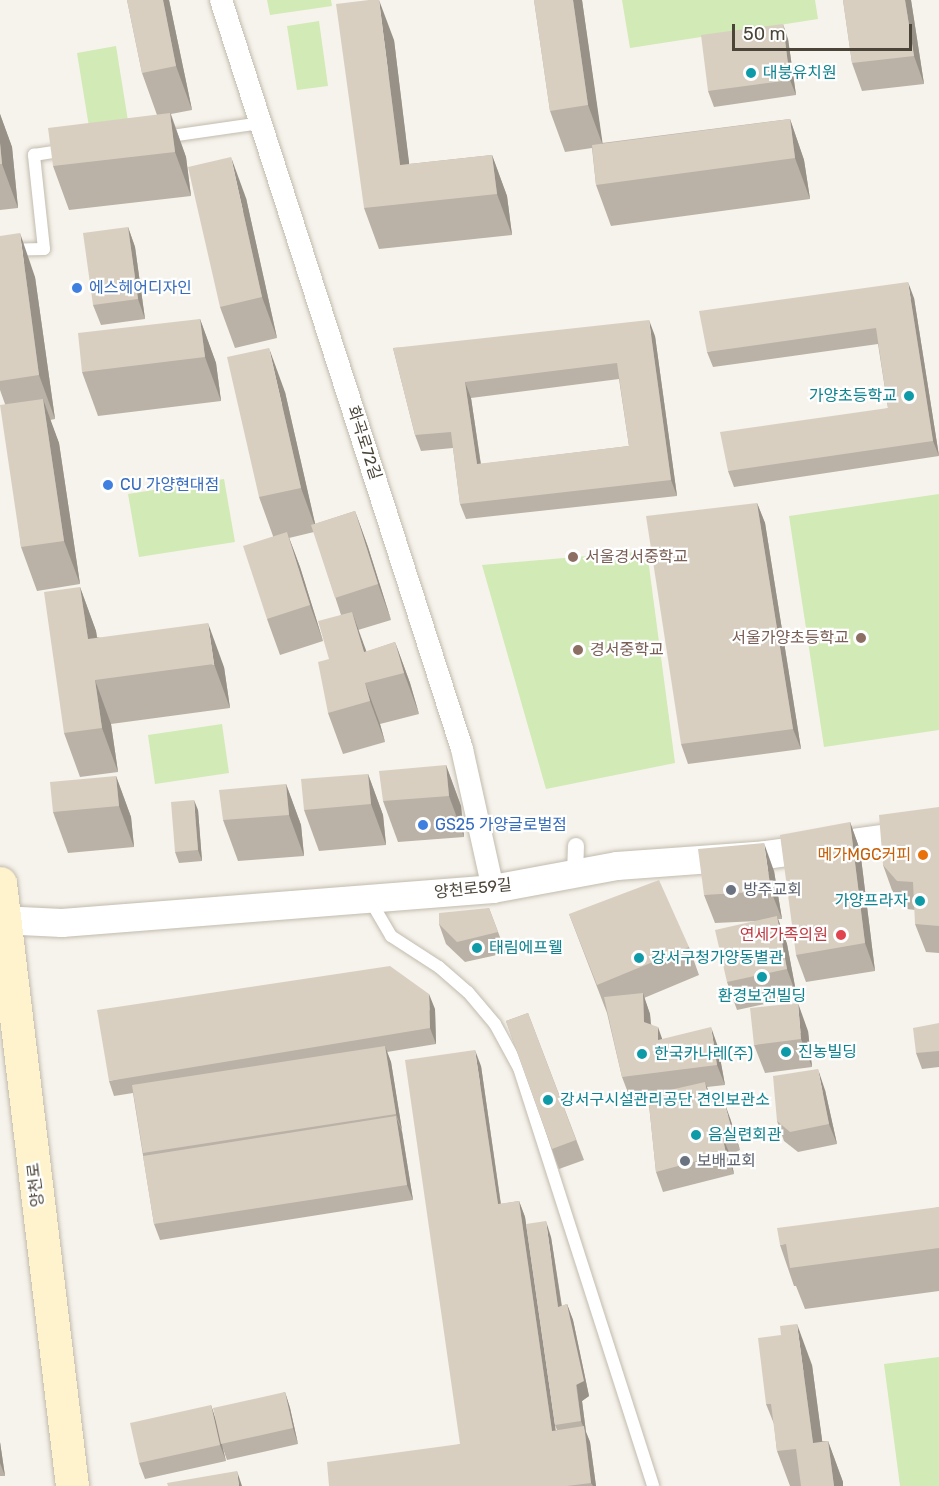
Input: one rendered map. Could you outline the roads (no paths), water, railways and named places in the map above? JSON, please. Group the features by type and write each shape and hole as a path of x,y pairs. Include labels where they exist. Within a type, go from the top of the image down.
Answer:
{"main road":[{"name":"양천로","path":"0,883 72,1486"}],"street":[{"name":"화곡로72길","path":"221,0 462,749 492,889"},
{"name":"양천로59길","path":"3,920 62,923 492,889 617,866 766,855 939,831"},
{"path":"575,874 576,846"}],"lane":[{"path":"149,139 261,123"},
{"path":"0,250 44,249 33,155 81,148"},
{"path":"369,899 391,936 439,967 468,992 495,1023 519,1068 653,1486"}],"place":[{"name":"대붕유치원","path":"751,73"},
{"name":"에스헤어디자인","path":"77,288"},
{"name":"가양초등학교","path":"909,396"},
{"name":"CU 가양현대점","path":"108,485"},
{"name":"서울경서중학교","path":"573,557"},
{"name":"서울가양초등학교","path":"861,638"},
{"name":"경서중학교","path":"578,650"},
{"name":"GS25 가양글로벌점","path":"423,825"},
{"name":"메가MGC커피","path":"923,855"},
{"name":"방주교회","path":"731,890"},
{"name":"가양프라자","path":"920,901"},
{"name":"연세가족의원","path":"841,935"},
{"name":"태림에프웰","path":"477,948"},
{"name":"강서구청가양동별관","path":"639,958"},
{"name":"환경보건빌딩","path":"762,977"},
{"name":"진농빌딩","path":"786,1052"},
{"name":"한국카나레(주)","path":"642,1054"},
{"name":"강서구시설관리공단 견인보관소","path":"548,1100"},
{"name":"음실련회관","path":"696,1135"},
{"name":"보배교회","path":"685,1161"}]}
